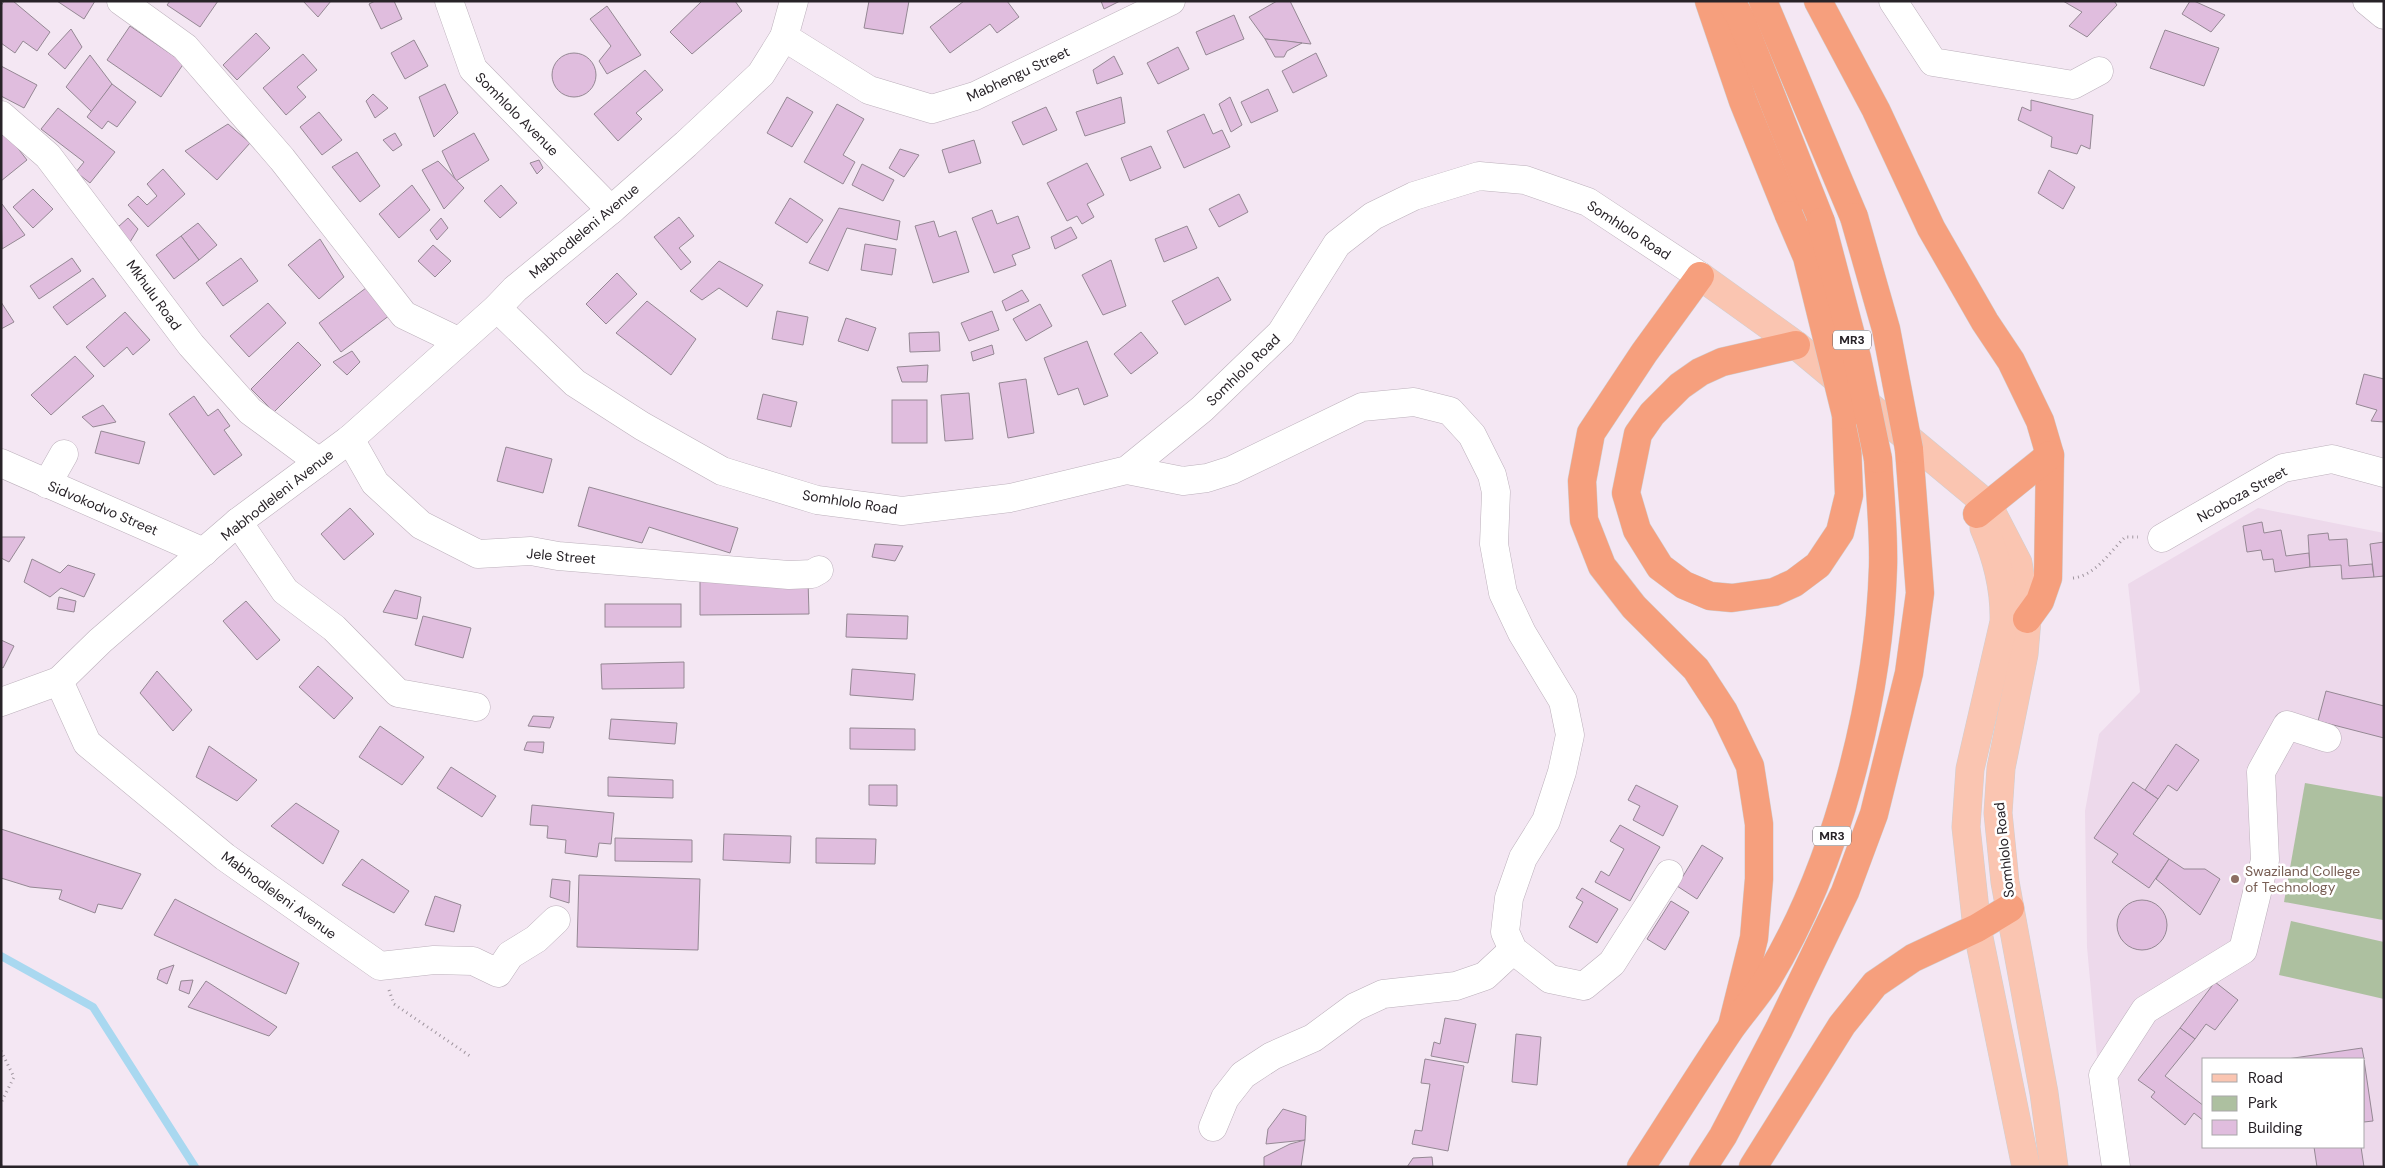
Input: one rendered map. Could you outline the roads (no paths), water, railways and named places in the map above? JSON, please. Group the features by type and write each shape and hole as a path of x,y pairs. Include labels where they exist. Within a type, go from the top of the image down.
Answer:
{"highway":[{"path":"1709,1 1743,101 1807,256 1846,415 1849,495 1840,532 1818,565 1794,583 1774,592 1732,598 1710,596 1684,585 1660,567 1637,530 1626,493 1638,434 1652,414 1680,386 1700,372 1722,362 1796,345"},
{"name":"MR3","path":"1641,1167 1732,1026 1768,979 1808,898 1841,810 1863,721 1876,656 1883,566 1878,459 1857,358 1821,222 1741,19 1732,1"},
{"name":"MR3","path":"1703,1167 1723,1136 1845,892 1874,814 1891,752 1909,673 1920,594 1909,449 1886,329 1854,217 1763,1"},
{"path":"1818,1 1876,110 1931,228 1985,322 2011,361 2040,421 2050,455 2048,578 2040,601 2027,619"},
{"path":"1700,276 1644,353 1591,433 1582,481 1584,520 1602,566 1634,607 1696,669 1724,712 1750,766 1759,824 1759,879 1754,938 1732,1026"},
{"path":"1978,502 2050,455"},
{"path":"1754,1167 1842,1025 1875,984 1913,958 1977,928 2010,908"}],"main road":[{"name":"Somhlolo Road","path":"1700,276 1796,345 1978,502 2018,562 2027,619 2024,654 1998,788 1998,813 2010,908 2044,1093 2054,1167"},
{"name":"Somhlolo Road","path":"1978,502 2001,575 2005,598 2004,622 1970,769 1966,798 1968,861 1977,928 2026,1167"}],"street":[{"path":"120,1 185,47 282,159 404,315 458,341"},
{"name":"Somhlolo Avenue","path":"449,1 473,70 611,210"},
{"name":"Mabhodleleni Avenue","path":"556,920 536,939 510,955 498,973 473,961 434,960 380,966 225,857 87,743 59,681 100,641 238,522 350,439 497,308 515,288 611,210 686,144 761,74 784,36 794,1"},
{"name":"Mabhengu Street","path":"784,36 869,90 932,109 975,96 1171,1"},
{"path":"1893,1 1933,62 2074,85 2099,71"},
{"path":"2366,1 2384,15"},
{"name":"Mkhulu Road","path":"1,116 48,156 192,345 250,411 319,462"},
{"name":"Somhlolo Road","path":"497,308 575,383 642,426 722,471 817,500 902,511 1010,498 1127,470 1202,410 1281,333 1337,244 1373,216 1414,196 1479,176 1525,180 1588,202 1700,276"},
{"path":"1127,470 1184,481 1208,478 1232,470 1362,407 1414,402 1450,411 1472,435 1492,475 1496,492 1494,544 1504,594 1522,633 1562,701 1570,735 1562,772 1546,821 1523,858 1509,898 1505,932 1513,950 1550,980 1584,986 1612,963 1669,874"},
{"name":"Jele Street","path":"350,439 375,483 421,525 478,554 531,551 558,556 789,574 812,574 819,570"},
{"path":"47,484 64,454"},
{"name":"Ncoboza Street","path":"2162,538 2283,468 2332,459 2384,473"},
{"name":"Sidvokodvo Street","path":"1,464 204,552"},
{"path":"238,522 285,591 334,628 398,693 476,707"},
{"path":"1,702 59,681"},
{"path":"2116,1167 2103,1075 2144,1010 2243,950 2265,860 2261,772 2287,724 2327,738"},
{"path":"1213,1127 1225,1098 1243,1075 1272,1056 1313,1038 1355,1007 1383,994 1456,986 1485,976 1513,950"}],"waterway":[{"path":"1,956 93,1007 195,1167"}],"place":[{"name":"Swaziland College of Technology","path":"2235,879"}]}
